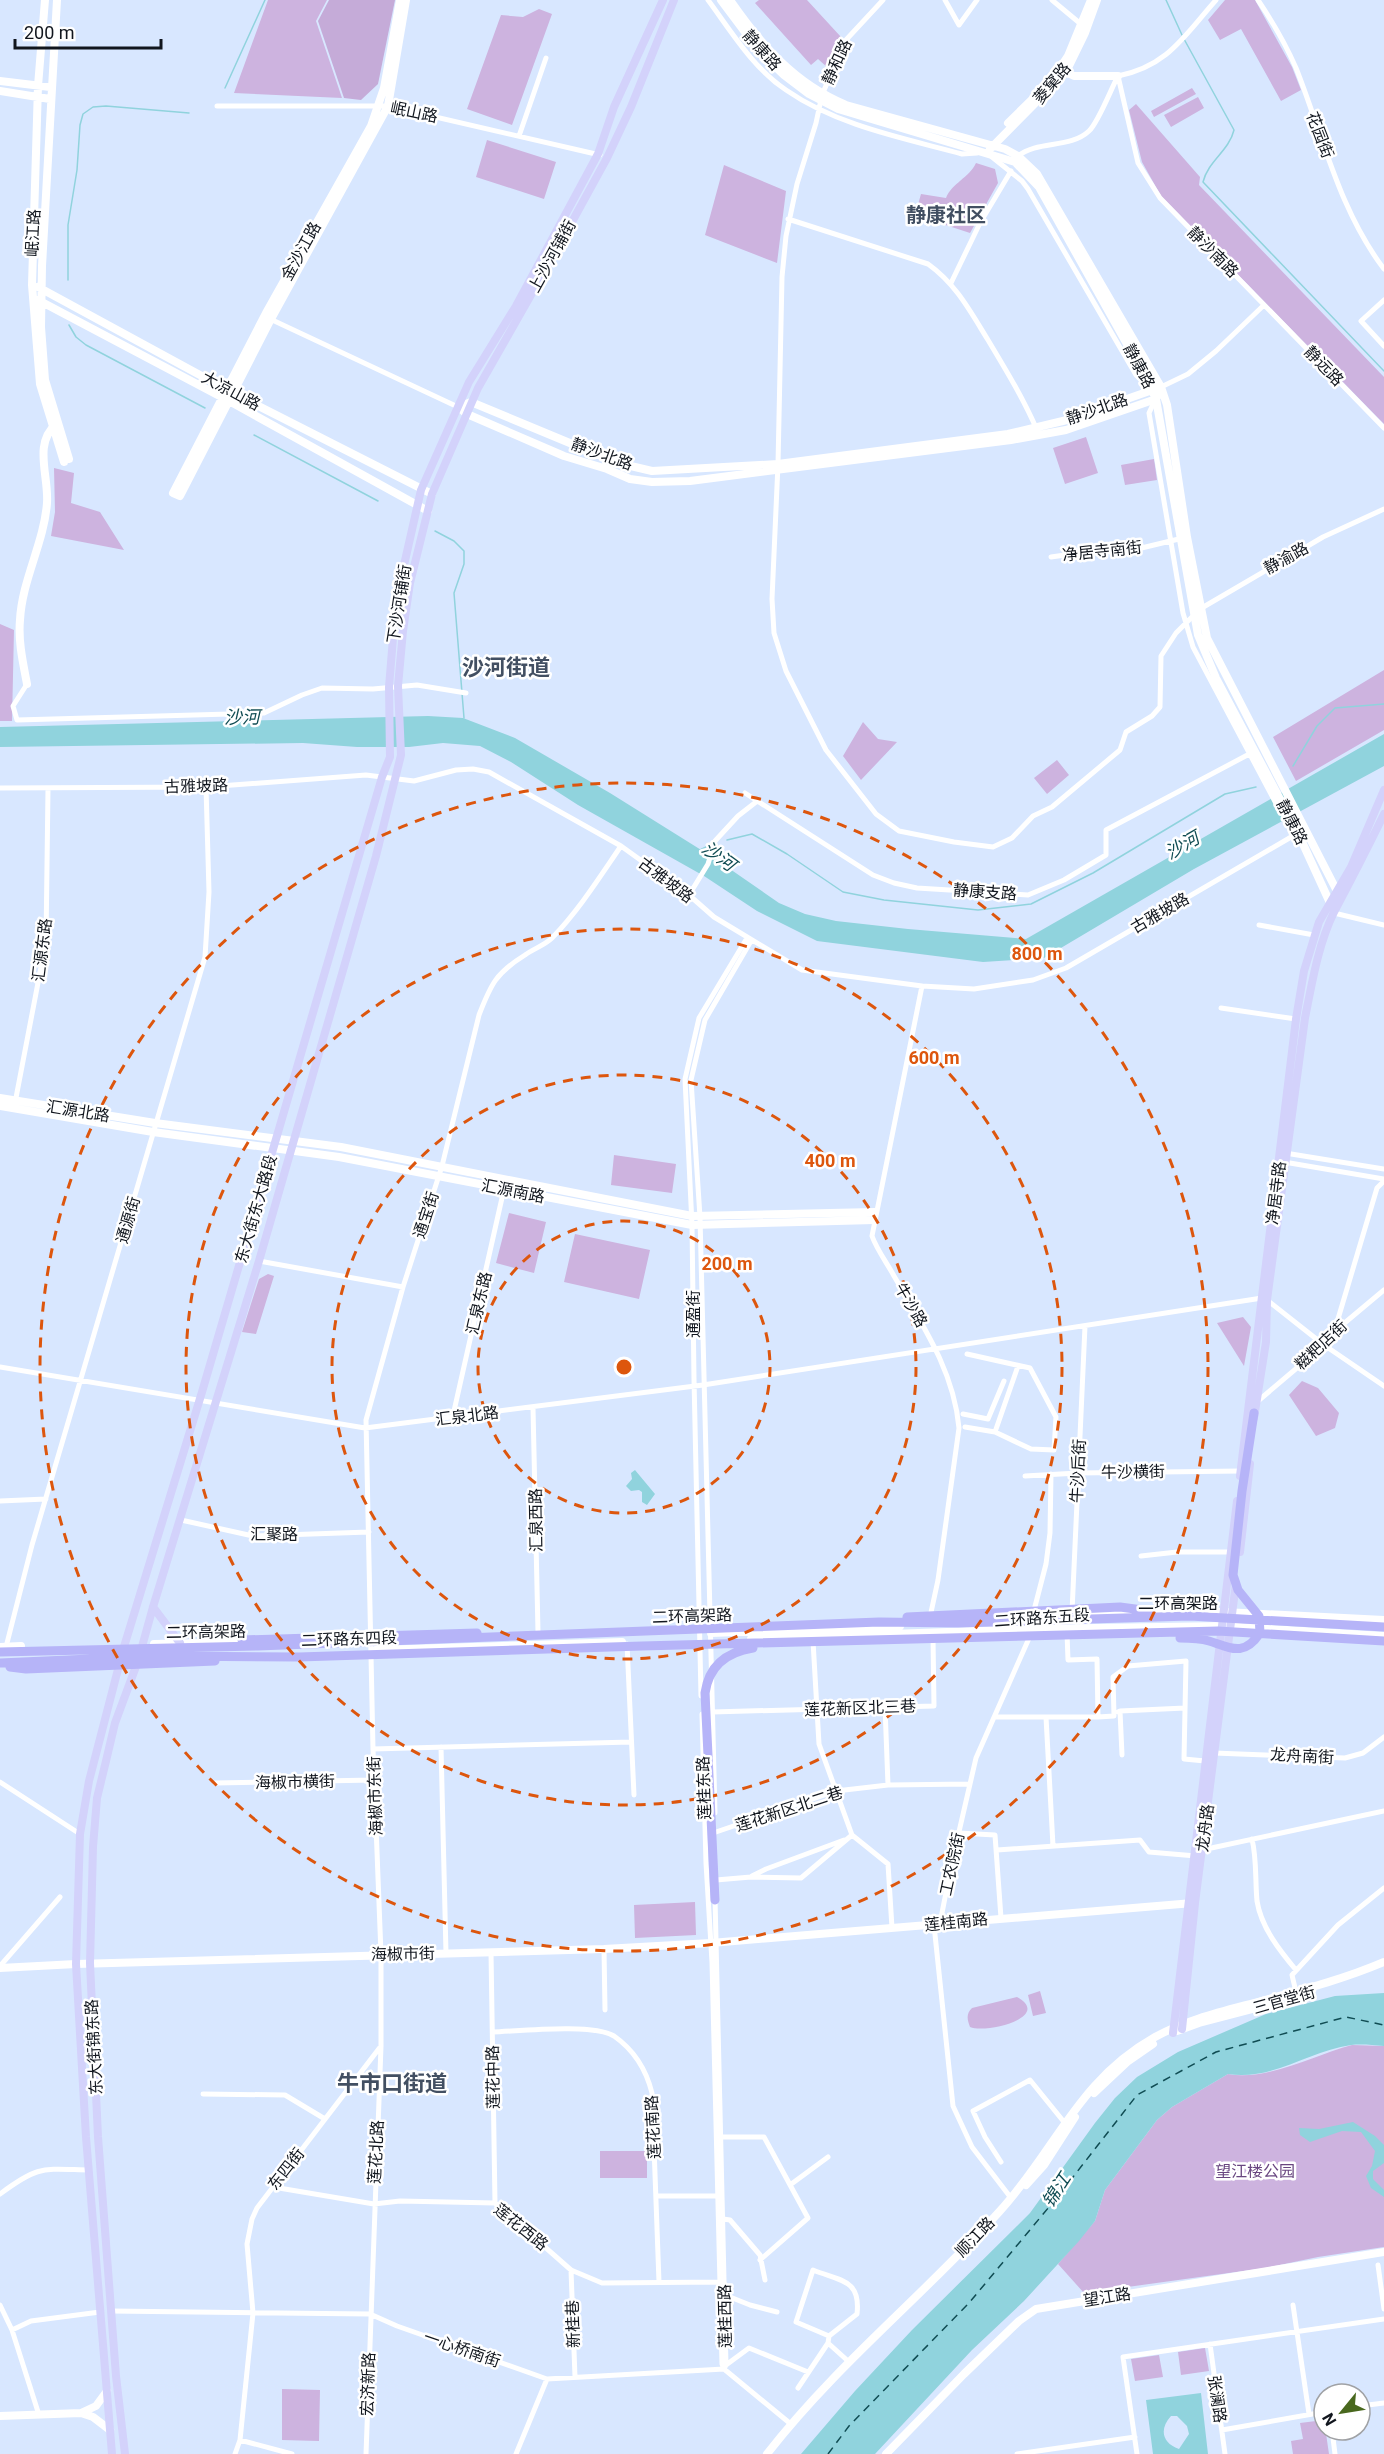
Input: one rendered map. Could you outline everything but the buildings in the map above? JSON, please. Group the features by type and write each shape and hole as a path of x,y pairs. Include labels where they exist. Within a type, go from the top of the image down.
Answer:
{"highway":[{"path":"1081,1634 1197,1639 1236,1649 1252,1643 1260,1633 1261,1619 1238,1590 1233,1575 1242,1491 1254,1413"},
{"path":"879,1622 887,1617 1120,1607 1150,1611"},
{"name":"二环高架路","path":"2,1650 258,1646 879,1622 958,1623 1190,1616 1384,1627"},
{"name":"二环高架路","path":"1,1665 158,1656 299,1657 1218,1631 1384,1641"},
{"path":"238,1641 461,1632 537,1637"},
{"path":"299,1657 324,1661 507,1654 537,1637"},
{"path":"715,1900 705,1693 707,1681 721,1660 740,1650 795,1642"},
{"path":"1,1665 42,1669 203,1663 245,1657"}],"main road":[{"name":"岷江路","path":"45,0 38,86 32,296 40,384 66,460"},
{"name":"岷江路","path":"55,425 45,380 41,287 50,87 57,0"},
{"path":"383,105 400,0"},
{"path":"177,495 267,318 383,105 406,0"},
{"name":"上沙河铺街","path":"418,507 422,490 469,382 516,306 598,154 614,107 663,0"},
{"name":"上沙河铺街","path":"428,511 432,494 471,402 607,158 631,107 675,0"},
{"name":"静康路","path":"721,0 760,52 784,75 821,101 846,105 987,149 1018,156 1031,167 1043,183 1161,387 1167,405 1193,616 1204,651 1252,753 1298,833 1334,913"},
{"name":"静康路","path":"730,0 766,49 821,101"},
{"name":"菱窠路","path":"1063,70 1091,0"},
{"name":"菱窠路","path":"987,149 1063,70 1085,33 1097,0"},
{"path":"1063,70 1074,76 1118,76"},
{"path":"0,81 50,87"},
{"path":"0,91 50,99"},
{"name":"静康路","path":"987,149 1015,162 1039,187 1151,388 1156,399 1207,638 1222,671 1300,816 1341,901"},
{"name":"大凉山路","path":"32,285 41,287 428,511"},
{"name":"大凉山路","path":"32,296 227,395 432,494"},
{"path":"1156,399 1161,387"},
{"name":"静沙北路","path":"458,407 466,414 564,456 607,469 630,479 652,482 690,481 778,467 1011,440 1151,388 1161,387"},
{"name":"静沙北路","path":"1038,431 1066,430 1156,399"},
{"path":"458,407 471,402"},
{"name":"静沙北路","path":"471,402 618,463 652,471 778,467"},
{"path":"27,684 20,636 21,607 47,511 43,455 48,431 55,425"},
{"name":"下沙河铺街","path":"401,755 399,701 393,687 394,626 402,573 418,507"},
{"name":"下沙河铺街","path":"390,757 389,702 410,583 428,511"},
{"name":"东大街东大路段","path":"142,1645 294,1141 376,856 401,755"},
{"name":"东大街东大路段","path":"120,1662 382,777 390,757"},
{"name":"净居寺路","path":"1284,1157 1296,1019 1304,971 1314,935 1330,901 1351,867 1384,790"},
{"name":"净居寺路","path":"1228,1612 1230,1552 1305,1018 1320,952 1334,913 1384,814"},
{"name":"汇源北路","path":"0,1098 15,1104 154,1128"},
{"name":"汇源北路","path":"0,1106 15,1104"},
{"name":"汇源南路","path":"154,1128 277,1138 341,1147 696,1221"},
{"name":"汇源南路","path":"154,1128 339,1157 504,1189 696,1221 875,1216"},
{"name":"净居寺路","path":"1226,1626 1255,1426 1254,1413 1258,1401 1266,1342 1264,1299"},
{"path":"153,1607 180,1642"},
{"name":"二环路东五段","path":"710,1637 1150,1611 1228,1612 1384,1620"},
{"path":"1199,1853 1204,1761 1226,1626"},
{"name":"二环路东五段","path":"700,1637 1226,1626 1384,1636"},
{"name":"龙舟路","path":"1178,2028 1192,1903 1214,1753 1226,1626"},
{"name":"二环路东四段","path":"1,1665 120,1662 371,1650 537,1637 627,1642 700,1637"},
{"name":"二环路东四段","path":"2,1650 31,1653 123,1650 142,1645 180,1642 238,1641 252,1643 370,1638 700,1637"},
{"name":"东大街锦东路","path":"125,2454 111,2311 98,2137 90,1964 93,1846 97,1798 115,1724 142,1645"},
{"path":"2,1650 21,1646 31,1653"},
{"name":"东大街锦东路","path":"112,2454 99,2312 76,1964 80,1834 96,1748 120,1662"},
{"name":"莲桂南路","path":"714,1943 1192,1903"},
{"name":"海椒市街","path":"0,1967 604,1949 714,1943"},
{"path":"1178,2028 1359,1973 1384,1962"},
{"name":"三官堂街","path":"1178,2028 1341,1984 1384,1967"},
{"name":"顺江路","path":"766,2454 848,2361 931,2283 1011,2198 1064,2122 1095,2084 1115,2065 1141,2046 1178,2028"},
{"name":"顺江路","path":"773,2454 792,2425 934,2286 1010,2207 1044,2165 1070,2122 1098,2088 1127,2062 1178,2028"},
{"name":"望江路","path":"886,2454 1019,2321 1036,2309 1384,2252"},
{"path":"81,2413 96,2406 107,2391 118,2390"},
{"path":"0,2416 81,2413 93,2417 110,2430"},
{"path":"111,2441 123,2440"}],"street":[{"path":"708,0 766,73 786,90 821,101 844,121 962,154 987,149 1028,189 1136,375 1151,388"},
{"name":"静和路","path":"778,467 782,277 788,219 821,101 845,41 883,0"},
{"path":"945,0 958,25 977,0"},
{"path":"1052,0 1082,24"},
{"path":"1018,156 1027,149 1076,139 1090,131 1118,76 1139,72 1155,64 1188,33 1216,0"},
{"name":"花园街","path":"1258,0 1295,67 1336,180 1357,229 1384,269"},
{"path":"519,136 546,58"},
{"name":"静沙南路","path":"1118,76 1138,163 1160,198 1264,304"},
{"name":"岷山路","path":"217,105 383,105 598,154 607,158"},
{"path":"1326,148 1335,146"},
{"path":"951,284 980,222 1011,171"},
{"path":"788,219 927,264 951,284 959,293 1021,394 1038,431"},
{"path":"1384,300 1361,321 1384,346"},
{"path":"1161,387 1188,374 1216,351 1264,304"},
{"name":"静远路","path":"1264,304 1384,428"},
{"path":"267,318 458,407"},
{"path":"1156,399 1149,413 1186,624 1193,647 1252,753"},
{"name":"静渝路","path":"778,467 772,599 774,633 786,671 826,750 876,814 899,831 993,847 1012,838 1033,816 1052,807 1120,750 1126,732 1152,716 1160,707 1161,656 1176,633 1200,609 1323,537 1384,508"},
{"name":"净居寺南街","path":"1051,557 1100,550 1129,551 1184,537"},
{"path":"27,684 14,706 17,720 264,713 322,688 417,685 466,693"},
{"name":"静康支路","path":"745,793 873,875 894,884 917,888 1028,895 1064,880 1106,855 1106,830 1252,753"},
{"name":"古雅坡路","path":"0,788 206,787 366,775 414,781 456,770 473,769 489,772 621,846 689,895 714,918 802,970 922,986 974,989 1033,980 1066,968 1298,833"},
{"name":"通源街","path":"2,1650 205,957 208,892 206,787"},
{"name":"汇源东路","path":"15,1104 46,941 48,789"},
{"path":"689,895 708,864 715,843 738,816 756,802"},
{"name":"通宝街","path":"370,1638 366,1428 403,1287 441,1168 479,1015 496,977 523,956 549,941 585,898 621,846"},
{"path":"1334,913 1384,925"},
{"path":"1259,925 1314,935"},
{"name":"通盈街","path":"710,1637 691,1080 705,1020 749,940"},
{"name":"牛沙路","path":"922,986 872,1236 936,1349 947,1374 958,1414 959,1428 938,1580 928,1625"},
{"path":"1221,1008 1296,1019"},
{"path":"1284,1157 1384,1169"},
{"path":"1284,1157 1384,1180 1377,1188 1335,1331"},
{"name":"汇泉东路","path":"455,1417 454,1411 504,1189"},
{"name":"通盈街","path":"696,1221 694,1386 700,1637"},
{"path":"259,1261 403,1287"},
{"name":"糍粑店街","path":"1258,1401 1384,1290"},
{"path":"1264,1299 1324,1345 1384,1386"},
{"name":"汇泉北路","path":"0,1367 366,1428 703,1385 1264,1299"},
{"name":"牛沙后街","path":"1071,1616 1085,1326"},
{"path":"965,1428 995,1432 1031,1449 1054,1450 1056,1417 1030,1368 967,1354"},
{"path":"995,1432 1018,1366"},
{"path":"963,1414 988,1419 1004,1381"},
{"name":"汇泉西路","path":"534,1408 537,1637"},
{"name":"牛沙横街","path":"1025,1476 1241,1471"},
{"path":"1032,1618 1046,1564 1050,1533 1050,1474"},
{"path":"0,1501 46,1499"},
{"name":"汇聚路","path":"181,1520 253,1536 369,1532"},
{"path":"1141,1556 1177,1552 1230,1552"},
{"name":"工农院街","path":"1011,2198 972,2147 953,2106 934,1925 941,1918 976,1758 1033,1629"},
{"path":"1066,1629 1068,1660 1097,1659 1098,1717"},
{"name":"莲花新区北三巷","path":"712,1712 934,1706 933,1633"},
{"path":"813,1636 819,1744 850,1837 888,1864 892,1928"},
{"name":"莲桂东路","path":"700,1637 706,1852 714,1943"},
{"name":"莲桂东路","path":"710,1637 716,1832 714,1943"},
{"name":"海椒市东街","path":"370,1638 381,1954"},
{"path":"627,1642 634,1795"},
{"path":"1114,1716 1113,1677 1128,1666 1186,1661 1184,1759 1204,1761"},
{"path":"885,1707 888,1785"},
{"path":"996,1717 1098,1717 1114,1716 1120,1711 1185,1708"},
{"path":"1120,1711 1122,1755"},
{"path":"1046,1717 1053,1846"},
{"name":"龙舟南街","path":"1214,1753 1345,1758 1363,1753 1384,1737"},
{"path":"373,1749 632,1742"},
{"path":"441,1747 446,1953"},
{"name":"海椒市横街","path":"215,1783 374,1780"},
{"path":"0,1782 80,1834"},
{"name":"莲花新区北二巷","path":"716,1832 836,1791 888,1785 970,1784"},
{"path":"997,1850 1140,1840 1149,1852 1199,1853 1384,1810"},
{"path":"958,1833 995,1835 1001,1918"},
{"path":"716,1880 751,1877 801,1878 850,1837"},
{"path":"751,1877 850,1837"},
{"path":"1252,1839 1256,1858 1257,1903 1274,1944 1296,1970"},
{"path":"1296,1992 1292,1975 1296,1970 1338,1925 1384,1888"},
{"path":"0,1967 60,1898"},
{"name":"莲桂西路","path":"714,1943 722,2282 725,2295 725,2367"},
{"path":"604,1949 605,2010"},
{"name":"莲花中路","path":"491,1952 495,2203"},
{"name":"莲花北路","path":"370,2314 381,2046 381,1954"},
{"name":"莲花南路","path":"493,2031 588,2029 612,2035 639,2060 648,2077 652,2092 659,2282"},
{"name":"东四街","path":"235,2454 240,2440 253,2313 247,2244 256,2208 381,2046"},
{"path":"1001,2162 985,2137 973,2111 1030,2080 1064,2122"},
{"path":"203,2094 285,2094 325,2119"},
{"path":"719,2137 765,2137 808,2218 760,2260"},
{"path":"790,2185 828,2157"},
{"path":"0,2194 30,2173 40,2169 89,2170"},
{"name":"莲花西路","path":"273,2187 374,2204 400,2201 495,2203 572,2270 602,2283 722,2282"},
{"path":"656,2196 720,2196"},
{"name":"莲桂西路","path":"720,2196 723,2219 722,2364 725,2367"},
{"path":"723,2219 730,2220 760,2255 765,2280"},
{"path":"1378,2265 1384,2309"},
{"name":"新桂巷","path":"572,2270 575,2377"},
{"path":"798,2388 828,2343 829,2336 857,2314 859,2297 852,2285 813,2270 796,2322 829,2336"},
{"path":"725,2295 750,2306 777,2312"},
{"path":"0,2305 12,2330 39,2415"},
{"path":"1293,2305 1309,2414"},
{"name":"一心桥南街","path":"111,2311 370,2314 397,2326 547,2379 725,2367"},
{"path":"12,2330 31,2321 99,2312"},
{"name":"宏济新路","path":"366,2454 370,2314"},
{"path":"1137,2454 1123,2357 1384,2319"},
{"path":"828,2343 848,2361"},
{"name":"张澜路","path":"1210,2344 1225,2454"},
{"path":"792,2425 725,2367 749,2348 808,2372"},
{"path":"516,2454 547,2379"},
{"path":"1222,2430 1312,2414"},
{"path":"1017,2454 1135,2437"},
{"path":"240,2440 292,2454"}],"green space":[{"path":"268,0 327,0 316,21 342,98 234,93"},
{"path":"759,0 807,0 841,37 828,68 818,59 811,65 755,3"},
{"path":"1225,0 1255,0 1292,67 1301,90 1281,101 1241,29 1220,40 1208,20"},
{"path":"539,9 552,14 512,125 467,109 501,15 523,17"},
{"path":"1192,88 1196,94 1154,117 1151,111"},
{"path":"1198,97 1204,108 1171,127 1164,115"},
{"path":"1136,104 1200,177 1199,185 1384,377 1384,424 1161,196 1142,162 1129,110"},
{"path":"487,140 556,162 544,199 476,177"},
{"path":"976,163 995,169 998,183 970,233 915,215 921,194 946,198 952,188 969,173"},
{"path":"724,165 786,191 777,263 705,235"},
{"path":"1086,437 1098,473 1065,484 1053,448"},
{"path":"1154,459 1157,480 1125,485 1121,465"},
{"path":"54,468 74,473 71,503 100,512 124,550 51,536 55,512"},
{"path":"0,624 14,630 12,721 0,721"},
{"path":"1384,670 1384,730 1296,781 1273,737"},
{"path":"863,722 878,739 897,742 861,780 843,756"},
{"path":"1057,760 1069,775 1047,794 1034,778"},
{"path":"614,1155 676,1164 672,1193 611,1185"},
{"path":"509,1213 546,1222 534,1273 496,1263"},
{"path":"575,1234 650,1250 639,1299 564,1282"},
{"path":"268,1274 274,1276 256,1334 242,1332 259,1279"},
{"path":"1243,1317 1251,1327 1244,1366 1217,1323"},
{"path":"1302,1381 1318,1388 1339,1413 1335,1428 1316,1436 1289,1395"},
{"path":"695,1902 696,1935 635,1938 634,1905"},
{"path":"1040,1991 1046,2013 1033,2016 1028,1995"},
{"path":"1017,1997 1026,2004 1027,2011 1022,2017 1001,2026 978,2029 970,2027 968,2017 972,2008"},
{"name":"望江楼公园","path":"1352,2045 1384,2046 1384,2247 1265,2268 1084,2293 1058,2264 1095,2221 1105,2190 1157,2120 1172,2107 1228,2074 1259,2074 1275,2071"},
{"path":"600,2151 647,2151 647,2178 600,2178"},
{"path":"1205,2348 1209,2371 1181,2375 1178,2352"},
{"path":"1159,2355 1163,2377 1135,2381 1131,2359"},
{"path":"282,2389 320,2390 319,2441 282,2440"},
{"path":"1312,2422 1312,2442 1327,2442 1329,2454 1293,2454 1291,2441 1303,2439 1300,2423"}],"shaded area":[{"path":"329,0 395,0 378,84 361,100 344,98 318,21"}],"water":[{"path":"428,716 463,718 515,738 610,793 714,858 779,903 805,914 836,921 1026,939 1384,734 1384,766 1194,869 1044,958 983,962 817,941 757,911 704,876 578,805 511,762 480,746 443,743 409,747 357,747 303,743 0,747 0,727"},
{"path":"635,1470 655,1494 647,1505 642,1502 642,1492 631,1491 626,1486 632,1479 631,1473"},
{"name":"锦江","path":"1384,1993 1384,2046 1351,2045 1335,2048 1260,2073 1228,2074 1172,2107 1157,2120 1105,2190 1095,2221 1079,2241 1024,2301 972,2350 875,2454 801,2454 912,2330 1030,2213 1095,2123 1115,2098 1137,2077 1178,2052 1266,2014 1335,1996"},
{"path":"1353,2122 1375,2136 1384,2145 1384,2163 1373,2171 1373,2179 1384,2190 1384,2197 1371,2188 1366,2176 1372,2166 1375,2151 1361,2132 1342,2131 1310,2142 1300,2135 1299,2128 1319,2129"},
{"path":"1201,2393 1208,2454 1153,2454 1146,2400","holes":["1171,2416 1177,2416 1187,2426 1189,2434 1179,2449 1169,2443 1164,2435 1167,2421"]}],"waterway":[{"path":"225,88 265,0"},
{"path":"1166,0 1182,35"},
{"path":"1184,39 1234,130 1228,144 1209,168 1203,182 1384,371"},
{"path":"68,280 68,225 83,114 93,107 106,106 189,113"},
{"path":"69,325 76,337 86,345 205,408"},
{"path":"254,435 378,501"},
{"path":"435,531 454,541 464,551 464,564 454,593 464,718"},
{"path":"1293,766 1317,726 1335,708 1384,704"},
{"name":"沙河","path":"727,840 752,834 787,854 843,892 884,900 978,910 1031,904 1093,873 1225,794 1256,787"},
{"name":"沙河","path":"698,851 710,845"}],"ferry route":[{"path":"828,2454 849,2426 969,2303 1059,2195 1137,2095 1216,2052 1346,2017 1384,2025"}],"district":[{"name":"静康社区","path":"946,215"},
{"name":"沙河街道","path":"506,667"},
{"name":"牛市口街道","path":"392,2083"}]}
